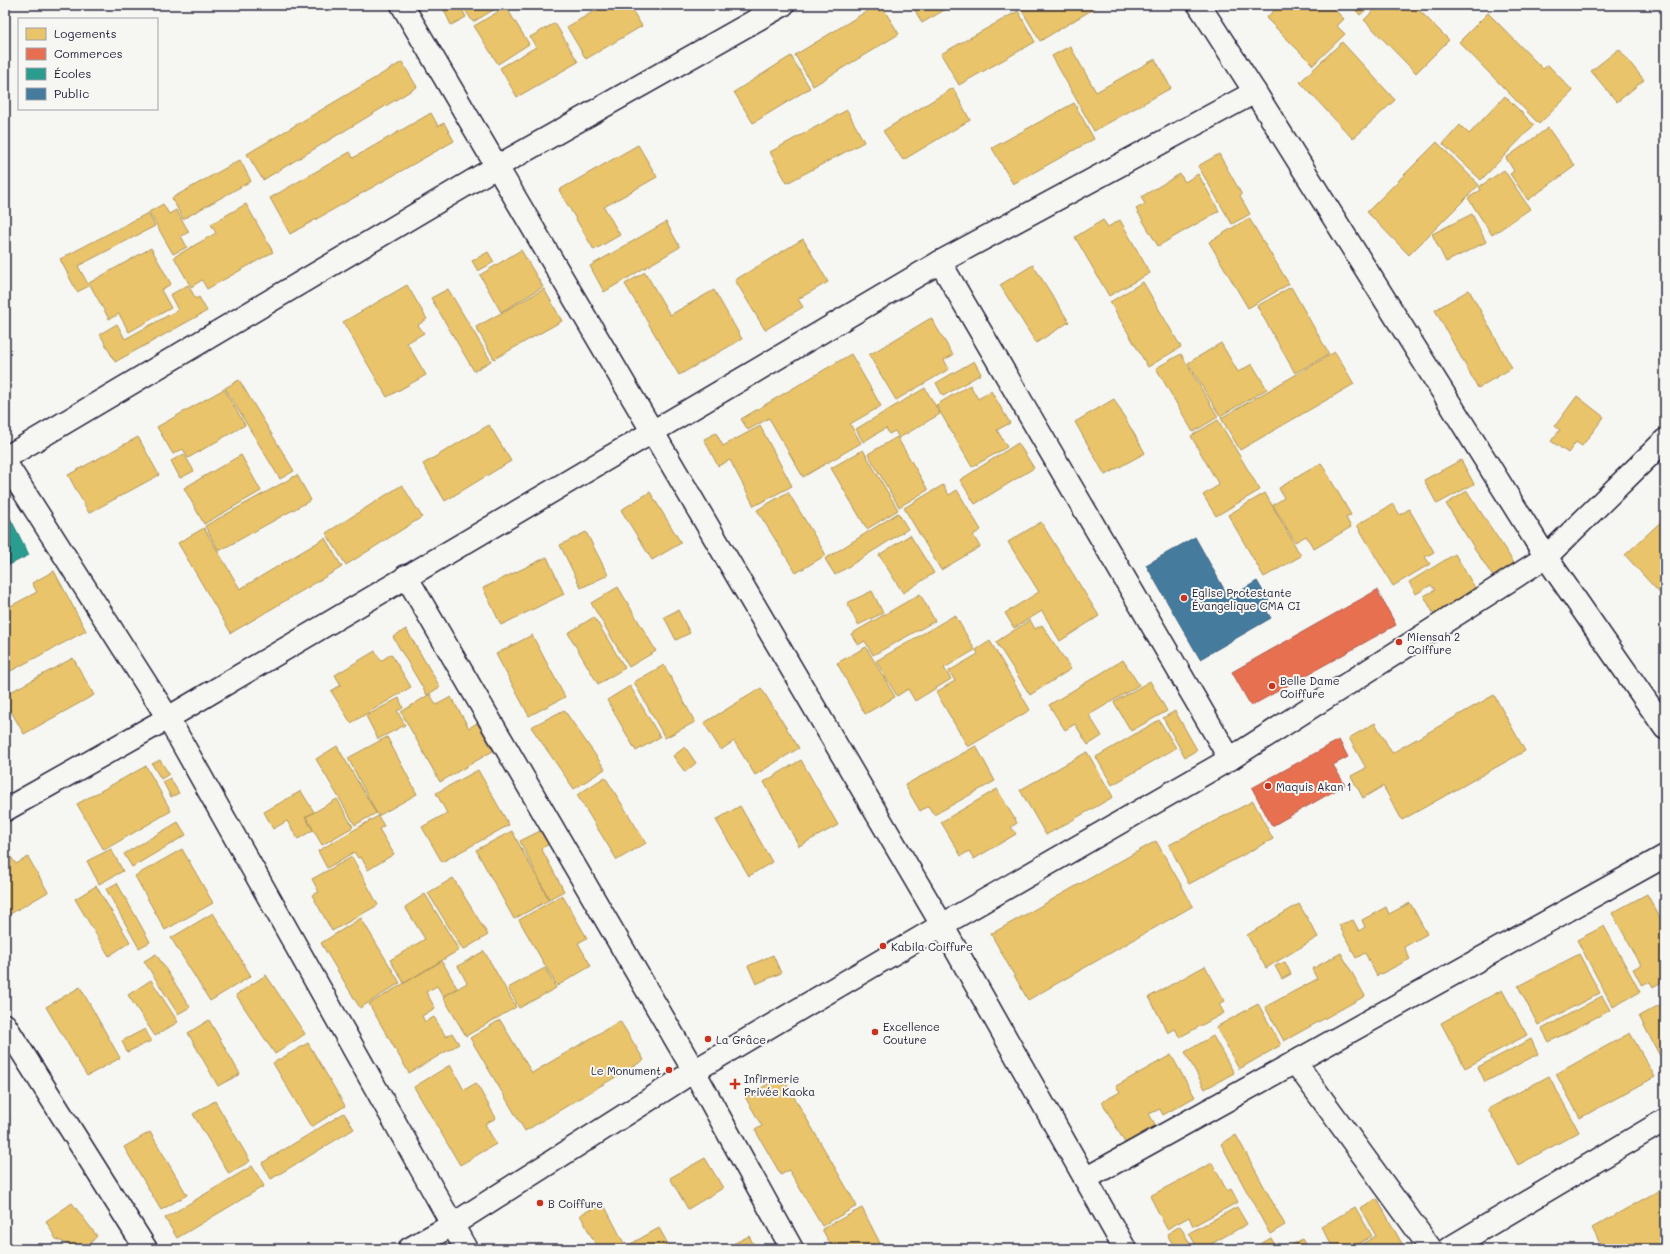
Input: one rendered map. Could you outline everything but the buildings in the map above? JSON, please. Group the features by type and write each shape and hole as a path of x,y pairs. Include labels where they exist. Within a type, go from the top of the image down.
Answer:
{"street":[{"path":"402,5 942,925 1125,1249"},
{"path":"5,458 496,167 783,5"},
{"path":"1199,5 1546,557 1665,728"},
{"path":"5,810 168,718 406,576 652,433 940,262 1255,92"},
{"path":"940,262 1230,759"},
{"path":"409,1249 452,1225 694,1071 942,925 1230,759 1546,557 1665,440"},
{"path":"5,462 168,718 466,1249"},
{"path":"406,576 694,1071 792,1249"},
{"path":"1085,1179 1665,856"},
{"path":"5,1025 146,1249"},
{"path":"1294,1062 1431,1249"},
{"path":"1448,1249 1665,1120"}],"place":[{"name":"Eglise Protestante Évangelique CMA CI","path":"1184,598"},
{"name":"Miensah 2 Coiffure","path":"1399,642"},
{"name":"Belle Dame Coiffure","path":"1272,686"},
{"name":"Maquis Akan 1","path":"1268,786"},
{"name":"Kabila Coiffure","path":"883,946"},
{"name":"Excellence Couture","path":"875,1032"},
{"name":"La Grâce","path":"708,1039"},
{"name":"Le Monument","path":"669,1070"},
{"name":"Infirmerie Privée Kaoka","path":"735,1084"},
{"name":"B Coiffure","path":"540,1203"}]}
